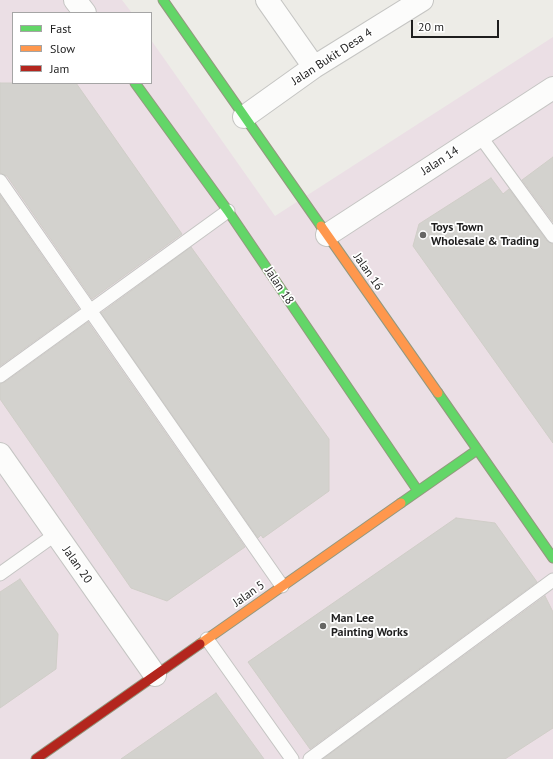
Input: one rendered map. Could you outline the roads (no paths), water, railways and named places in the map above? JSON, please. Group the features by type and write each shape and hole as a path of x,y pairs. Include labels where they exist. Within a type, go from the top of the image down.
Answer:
{"street":[{"path":"75,0 84,12"},
{"name":"Jalan 16","path":"163,0 553,558"},
{"path":"267,0 314,67"},
{"name":"Jalan Bukit Desa 4","path":"244,117 314,67 422,0"},
{"name":"Jalan 18","path":"136,84 228,211 418,491"},
{"name":"Jalan 14","path":"327,235 553,88"},
{"name":"Jalan 5","path":"36,759 477,450"},
{"name":"Jalan 20","path":"0,454 155,675"}],"lane":[{"path":"480,136 553,236"},
{"path":"0,181 282,586"},
{"path":"0,376 228,211"},
{"path":"0,574 56,534"},
{"path":"310,759 553,580"},
{"path":"207,639 292,759"}],"place":[{"name":"Toys Town Wholesale & Trading","path":"423,235"},
{"name":"Man Lee Painting Works","path":"323,626"}]}
